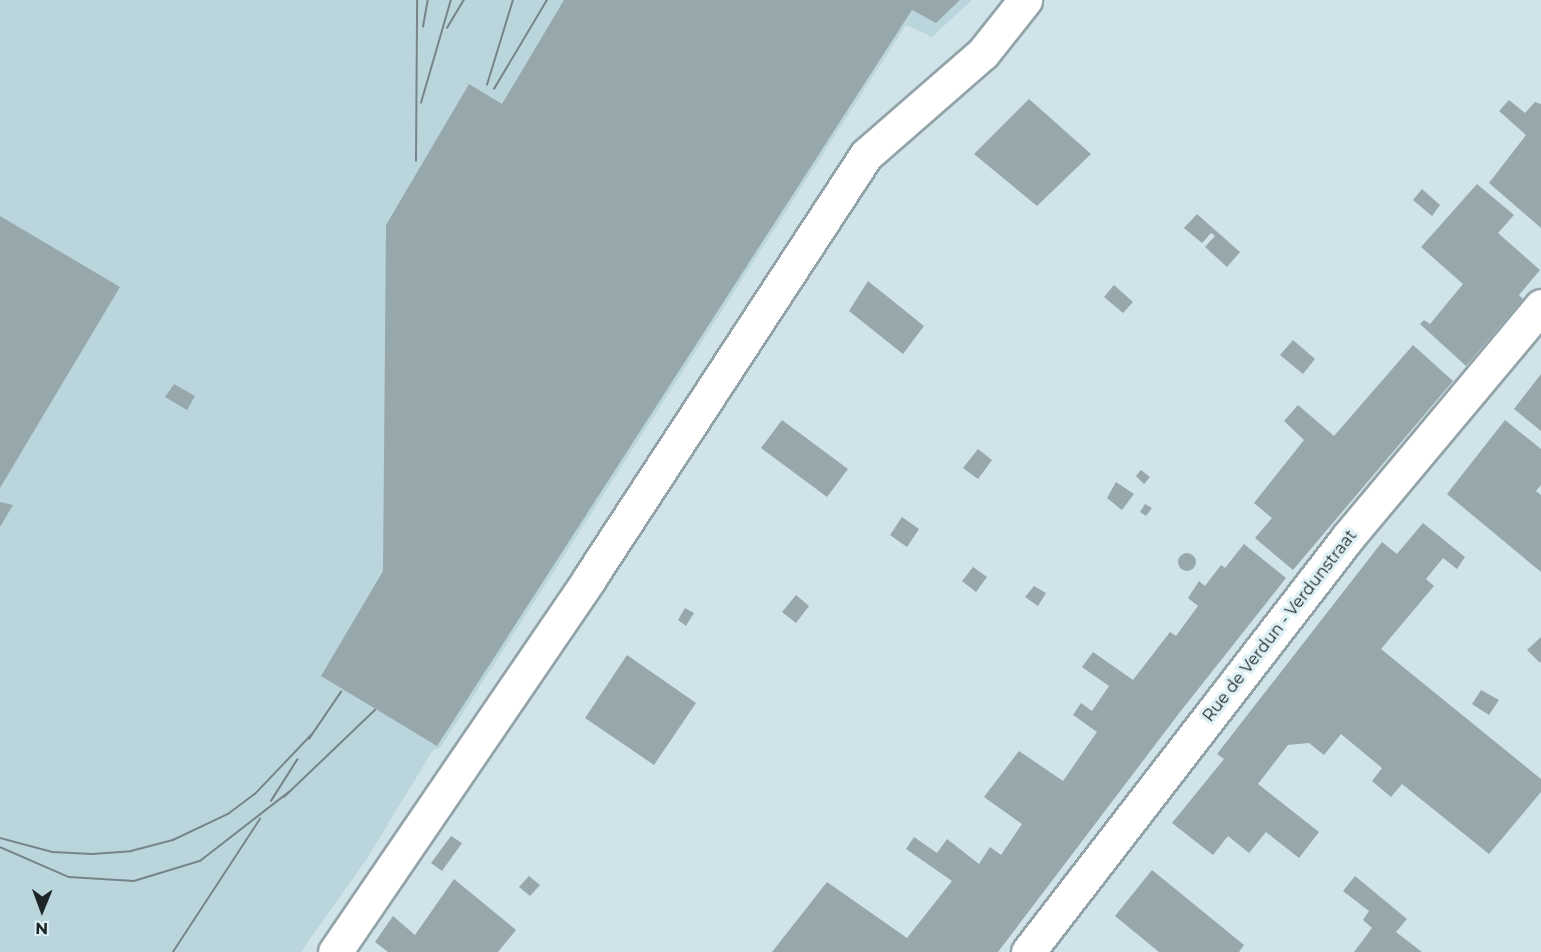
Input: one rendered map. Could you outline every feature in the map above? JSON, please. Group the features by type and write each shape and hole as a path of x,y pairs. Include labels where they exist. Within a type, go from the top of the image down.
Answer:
{"street":[{"path":"335,952 589,579 867,155 984,53 1025,0"},
{"name":"Rue de Verdun - Verdunstraat","path":"1028,952 1348,537 1541,306"}],"shaded area":[{"path":"0,0 972,0 932,37 906,25 440,748 433,750 368,857 301,952 0,952"}],"building":[{"path":"564,0 960,0 936,23 912,10 437,746 321,676 383,571 386,225 469,84 502,104"},
{"path":"1029,99 1091,154 1037,206 974,154"},
{"path":"1509,100 1525,113 1535,102 1541,104 1541,228 1489,183 1526,135 1499,111"},
{"path":"1477,184 1514,215 1498,233 1540,270 1519,295 1523,299 1466,366 1420,324 1424,320 1430,324 1463,284 1421,247"},
{"path":"1422,189 1440,205 1432,216 1413,200"},
{"path":"1197,214 1240,252 1227,267 1205,247 1215,236 1211,233 1202,243 1184,228"},
{"path":"0,216 120,287 0,488"},
{"path":"868,281 924,326 903,354 849,311"},
{"path":"1114,285 1133,302 1123,313 1104,297"},
{"path":"1293,340 1315,359 1303,374 1280,355"},
{"path":"1413,345 1453,381 1293,570 1255,538 1272,518 1254,503 1304,440 1284,421 1298,405 1334,436"},
{"path":"1541,374 1541,431 1514,409"},
{"path":"174,384 195,396 187,410 165,397"},
{"path":"782,420 848,469 827,497 761,448"},
{"path":"1505,420 1541,449 1541,485 1536,491 1541,495 1541,572 1447,494"},
{"path":"978,449 992,460 978,479 963,468"},
{"path":"1141,470 1150,477 1144,484 1136,476"},
{"path":"1116,482 1134,494 1122,510 1107,498"},
{"path":"0,502 13,505 0,527"},
{"path":"1145,504 1152,508 1146,516 1140,512"},
{"path":"902,517 919,529 907,547 890,535"},
{"path":"1423,523 1465,557 1457,569 1443,558 1426,579 1434,586 1381,649 1541,779 1541,792 1489,854 1402,784 1391,797 1372,781 1382,768 1341,734 1324,755 1309,743 1288,745 1258,784 1319,832 1299,858 1266,832 1249,853 1228,836 1213,855 1172,823 1224,759 1217,754 1382,542 1397,554"},
{"path":"1244,544 1286,578 1180,712 998,952 772,952 827,882 907,938 952,881 906,849 914,837 937,853 947,839 979,864 990,847 1001,855 1022,824 984,797 1019,751 1063,781 1097,732 1073,715 1081,703 1092,711 1109,686 1082,667 1093,652 1133,680 1170,632 1176,636 1198,606 1188,598 1199,581 1205,586 1221,565 1225,568"},
{"path":"1187,553 1193,556 1196,562 1193,568 1187,571 1181,568 1178,562 1181,556"},
{"path":"973,567 987,577 976,592 962,581"},
{"path":"1034,586 1046,593 1038,606 1025,597"},
{"path":"796,595 809,606 796,623 782,612"},
{"path":"685,608 694,613 686,626 678,620"},
{"path":"1541,637 1541,661 1540,663 1527,650"},
{"path":"627,655 696,703 654,765 585,718"},
{"path":"1481,690 1499,700 1489,715 1472,704"},
{"path":"451,836 462,843 442,871 431,863"},
{"path":"1152,870 1244,945 1239,952 1159,952 1115,916"},
{"path":"529,876 540,885 530,896 519,887"},
{"path":"1355,876 1407,919 1396,932 1422,952 1354,952 1372,928 1363,920 1369,911 1343,891"},
{"path":"454,879 516,930 498,952 388,952 375,942 393,916 415,935"}],"tram line":[{"path":"416,161 417,0"},
{"path":"423,27 428,0"},
{"path":"421,103 451,0"},
{"path":"447,28 464,0"},
{"path":"487,85 513,0"},
{"path":"494,89 547,0"},
{"path":"309,739 341,692"},
{"path":"284,797 375,710"},
{"path":"0,838 53,852 92,854 131,851 173,840 228,814 255,794 313,733"},
{"path":"271,801 297,760"},
{"path":"0,847 69,877 134,881 200,861 289,792"},
{"path":"173,952 260,819"}]}
